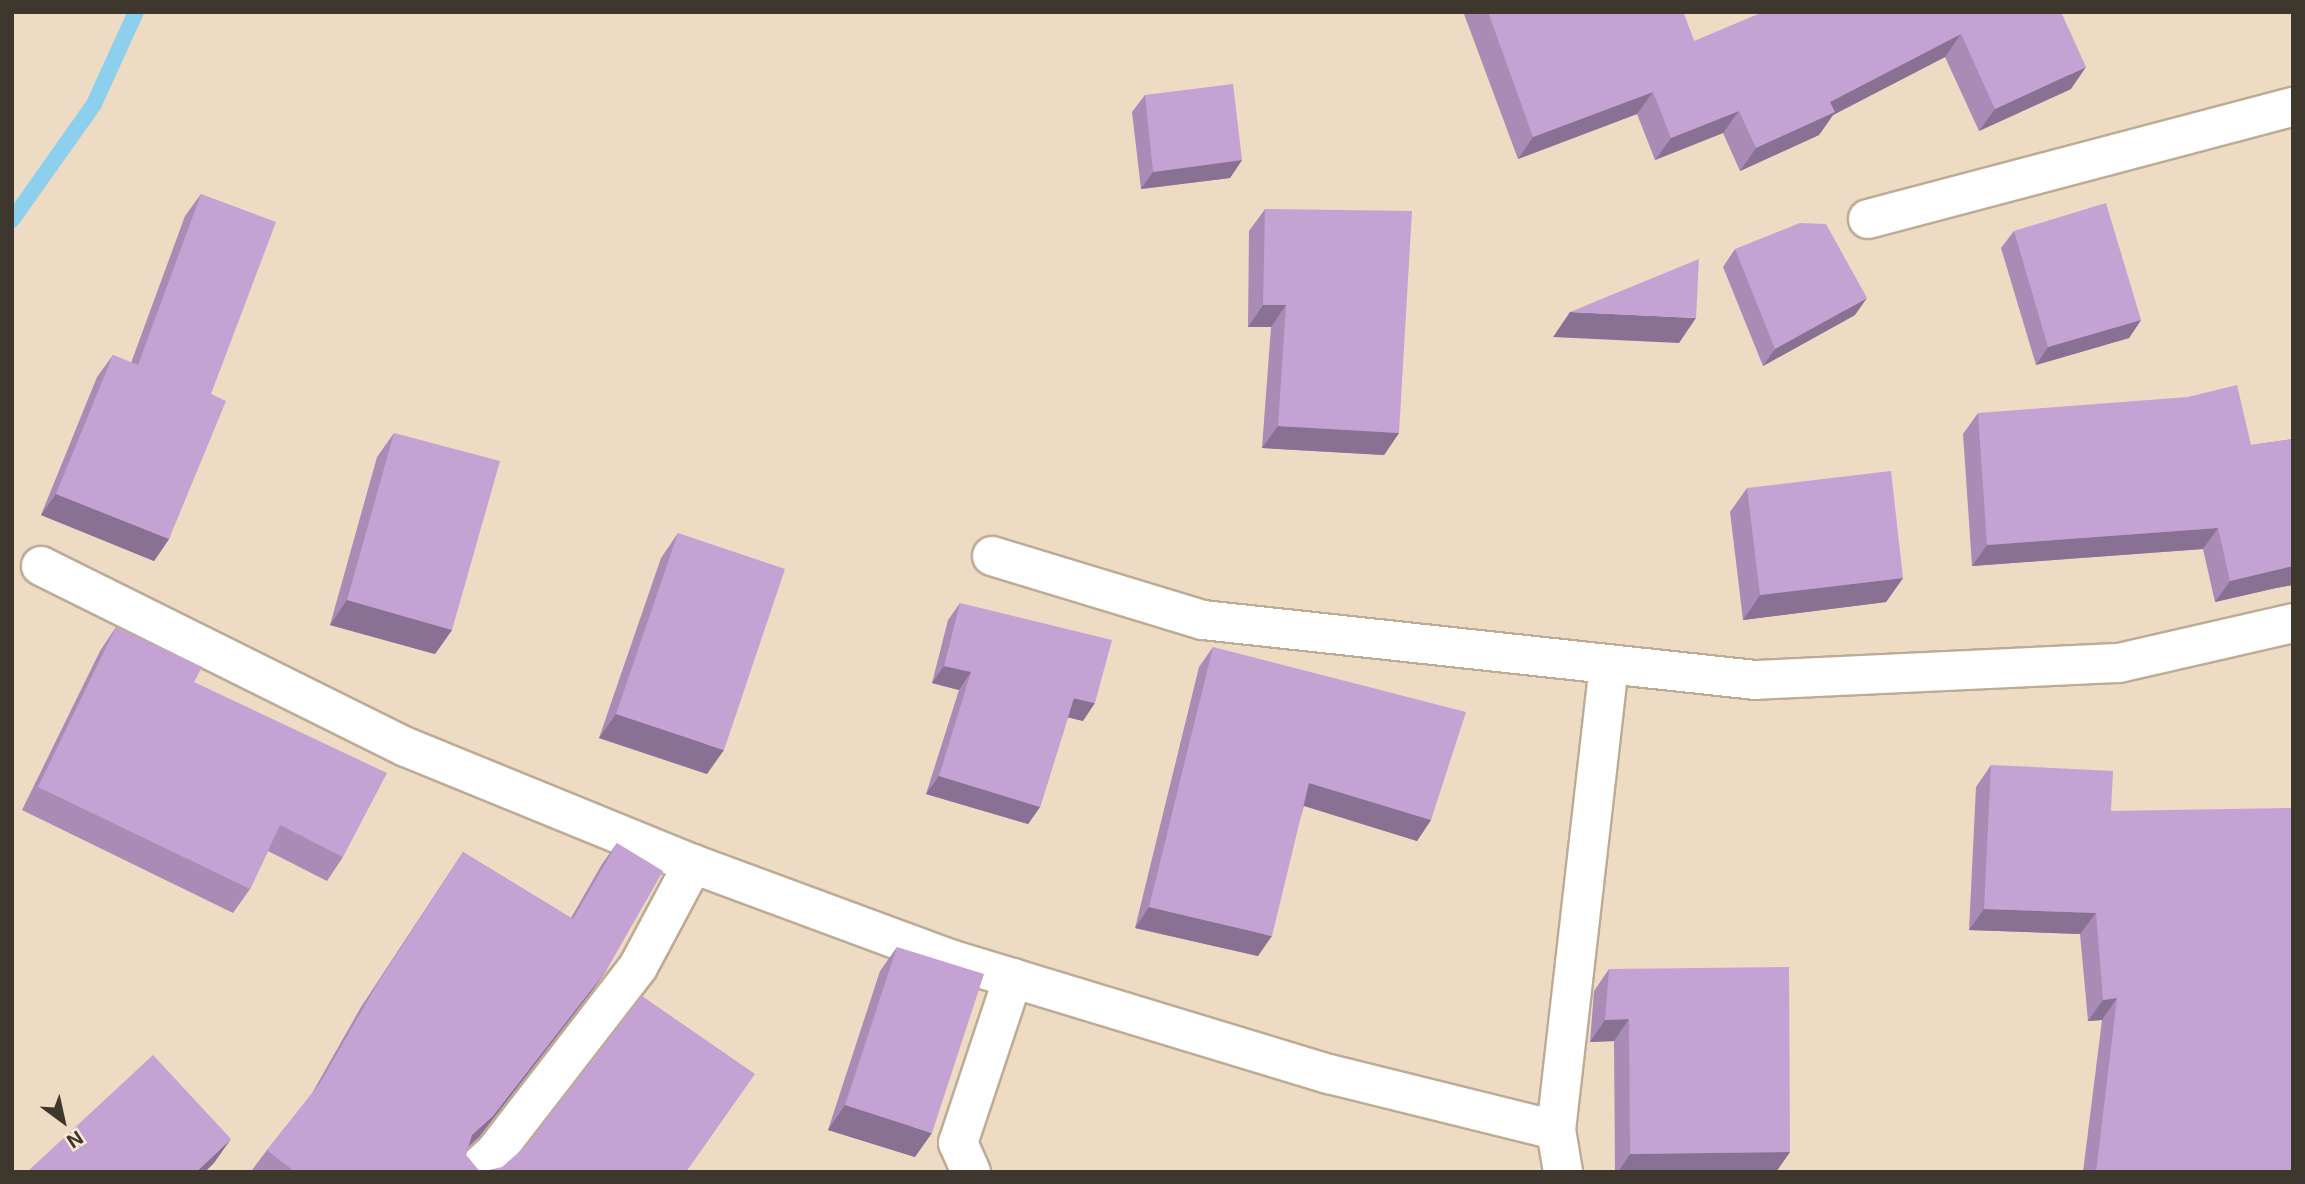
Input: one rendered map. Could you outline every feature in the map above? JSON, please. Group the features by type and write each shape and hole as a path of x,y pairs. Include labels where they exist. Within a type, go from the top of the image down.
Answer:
{"street":[{"path":"1868,219 2293,107"},
{"path":"992,556 1203,621 1755,680 2119,663 2293,623"},
{"path":"41,566 406,747 693,864 1013,978 1329,1074 1556,1130"},
{"path":"1563,1172 1556,1130 1609,666"},
{"path":"473,1172 495,1152 638,967 693,864"},
{"path":"971,1172 958,1143 1013,978"}],"building":[{"path":"1488,12 1683,12 1694,41 1763,12 2061,12 2086,67 1995,109 1961,34 1830,102 1835,112 1756,148 1739,111 1671,138 1653,92 1533,137"},
{"path":"1233,84 1242,160 1153,172 1145,95"},
{"path":"201,194 276,222 211,394 226,401 169,539 56,494 113,355 138,365"},
{"path":"2106,203 2141,320 2048,347 2014,231"},
{"path":"1265,209 1412,211 1399,433 1278,426 1286,305 1263,305"},
{"path":"1800,223 1826,224 1867,298 1775,349 1735,249"},
{"path":"1699,259 1696,318 1570,312"},
{"path":"2237,385 2251,445 2293,439 2293,566 2230,581 2218,528 1987,545 1978,413 2188,397"},
{"path":"394,433 500,461 452,630 347,600"},
{"path":"1891,471 1903,578 1760,595 1747,488"},
{"path":"678,533 785,569 724,750 616,714"},
{"path":"960,603 1112,640 1095,703 1074,698 1040,807 939,776 971,672 944,666"},
{"path":"116,627 202,667 194,682 387,773 343,857 280,825 250,889 38,787"},
{"path":"1213,647 1466,712 1431,820 1309,783 1272,936 1149,907"},
{"path":"1991,765 2113,771 2111,811 2293,808 2293,1172 2096,1172 2117,998 2103,1000 2096,913 1984,909"},
{"path":"617,843 663,871 606,971 493,1116 472,1135 466,1155 480,1172 295,1172 267,1150 320,1083 376,986 463,852 573,919"},
{"path":"897,947 984,974 932,1133 845,1105"},
{"path":"1789,967 1790,1152 1630,1154 1629,1019 1605,1020 1609,969"},
{"path":"642,996 755,1074 686,1172 480,1172 502,1167 527,1145"},
{"path":"153,1055 231,1139 196,1172 27,1172"}],"waterway":[{"path":"12,220 94,104 136,12"}]}
